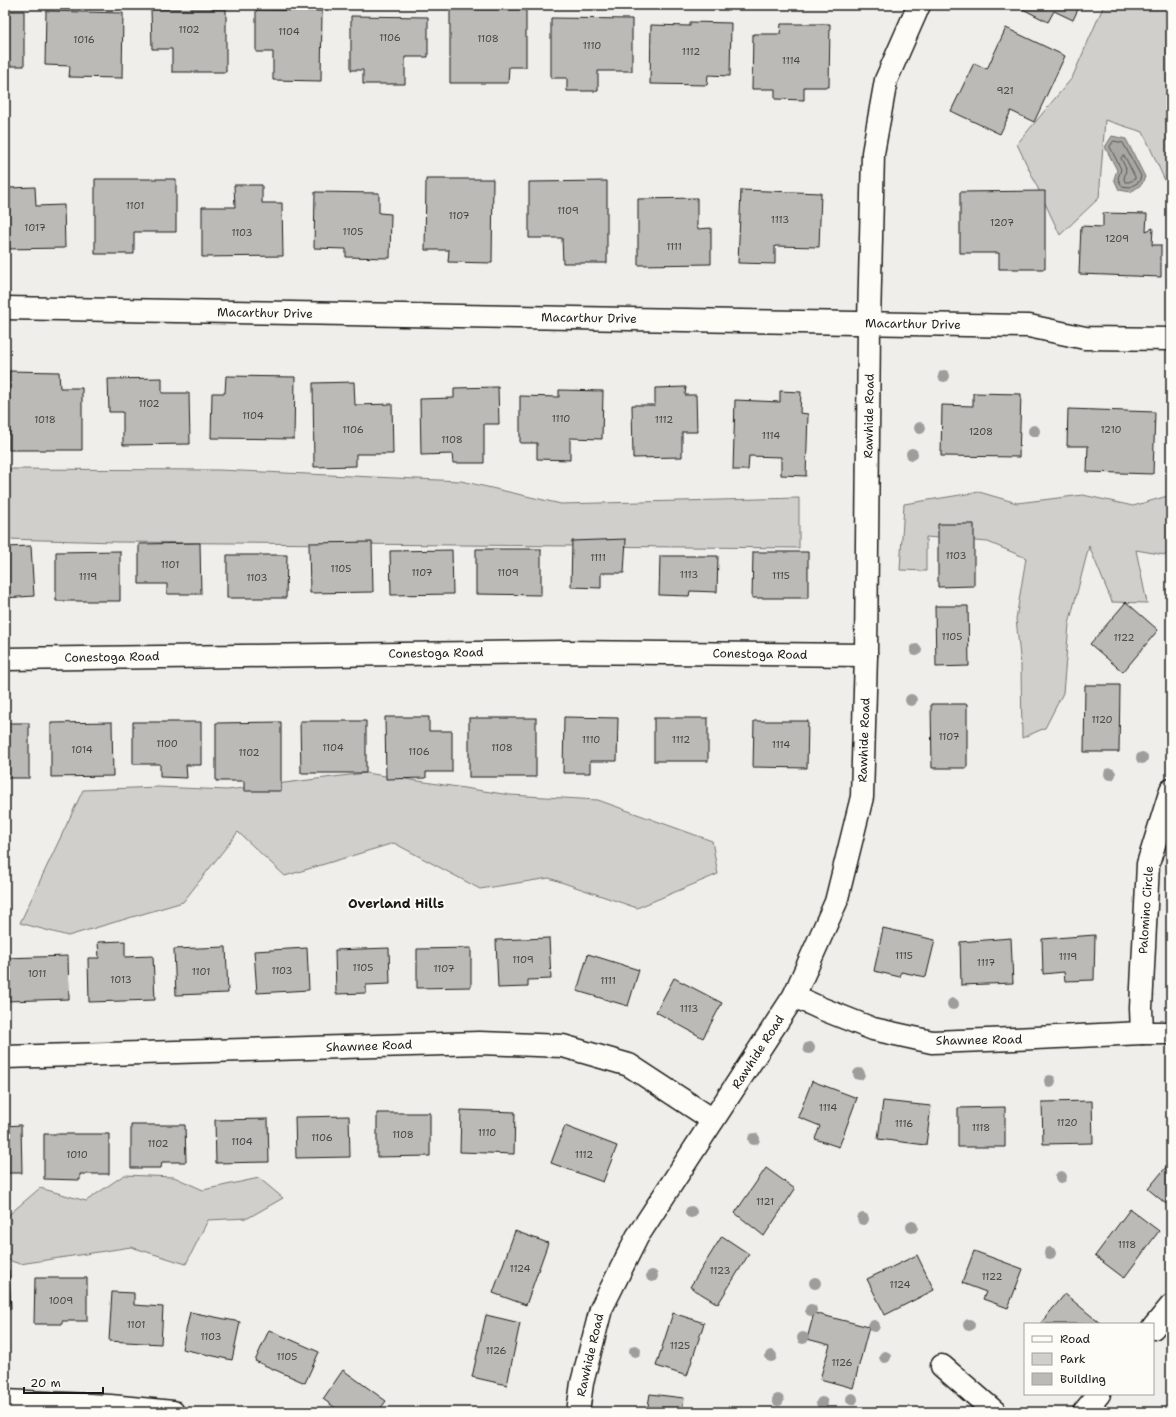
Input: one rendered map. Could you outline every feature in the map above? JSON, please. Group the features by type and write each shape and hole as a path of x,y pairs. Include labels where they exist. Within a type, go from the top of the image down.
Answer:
{"street":[{"name":"Rawhide Road","path":"578,1412 582,1383 601,1309 637,1237 794,996 836,902 862,797 866,656 873,153 886,80 919,5"},
{"name":"Macarthur Drive","path":"5,308 1029,326 1085,338 1171,339"},
{"name":"Conestoga Road","path":"5,659 562,652 866,656"},
{"name":"Palomino Circle","path":"1142,1033 1142,978 1148,864 1171,790"},
{"name":"Shawnee Road","path":"794,996 873,1029 932,1042 1171,1033"},
{"name":"Shawnee Road","path":"5,1057 478,1043 563,1046 629,1065 713,1120"},
{"path":"1154,1327 1171,1306"},
{"path":"942,1366 995,1412"},
{"path":"1084,1412 1098,1395"},
{"path":"5,1401 110,1406 173,1412"}],"green space":[{"path":"1104,5 1171,5 1171,194 1143,132 1105,120 1099,198 1060,235 1017,144 1072,78"},
{"path":"5,469 219,470 461,481 561,504 799,498 799,548 117,542 5,539"},
{"path":"979,492 1017,503 1083,495 1133,506 1171,495 1171,556 1136,550 1147,603 1112,602 1089,546 1069,624 1063,693 1045,728 1022,738 1021,666 1016,619 1026,558 988,542 926,537 926,571 900,570 904,504"},
{"path":"366,773 510,795 598,800 712,841 718,874 637,908 549,878 480,889 394,843 285,876 238,832 183,902 68,936 20,923 83,790 158,787 227,790"},
{"path":"124,1175 174,1177 203,1190 259,1178 283,1198 248,1218 208,1220 186,1264 131,1247 20,1264 5,1259 5,1218 40,1188 86,1201"}],"water":[{"path":"1112,136 1126,139 1145,177 1142,184 1131,192 1119,190 1114,179 1117,170 1105,147"}],"building":[{"path":"1015,5 1080,5 1073,20 1054,11 1048,22"},
{"path":"151,9 226,9 226,72 172,72 172,49 152,49"},
{"path":"450,9 526,9 526,67 509,67 508,83 450,83"},
{"path":"256,10 322,11 321,81 273,80 273,52 256,52"},
{"path":"5,11 24,11 24,66 5,66"},
{"path":"46,11 123,13 122,78 69,77 70,66 45,65"},
{"path":"351,16 428,17 428,57 405,57 405,84 363,84 363,70 351,70"},
{"path":"551,18 632,19 632,71 598,71 598,91 567,91 567,78 551,78"},
{"path":"690,22 731,23 730,76 708,75 707,85 650,84 651,25 690,26"},
{"path":"781,24 830,24 829,87 804,87 804,100 775,99 775,89 752,89 753,34 780,34"},
{"path":"1006,28 1065,56 1034,122 1011,111 1000,134 951,111 974,63 987,69"},
{"path":"95,179 176,179 176,232 134,232 134,254 95,254"},
{"path":"426,179 493,179 492,263 448,262 449,250 425,250"},
{"path":"607,181 607,263 563,263 562,238 529,238 529,182"},
{"path":"234,185 262,185 262,203 282,203 283,256 202,257 202,207 235,207"},
{"path":"35,187 36,206 64,205 65,248 5,249 5,198 9,198 9,188"},
{"path":"741,190 821,193 819,247 775,246 775,264 738,263"},
{"path":"1045,191 1045,269 999,269 999,253 960,253 960,192"},
{"path":"315,192 379,193 379,213 391,214 390,258 346,257 346,249 314,248"},
{"path":"697,198 697,229 711,228 711,264 638,265 638,199"},
{"path":"1103,213 1147,214 1146,231 1153,228 1152,245 1161,245 1161,277 1079,274 1081,226 1103,227"},
{"path":"9,371 59,372 60,388 82,388 82,450 9,450"},
{"path":"226,376 295,377 294,439 211,438 212,393 225,393"},
{"path":"162,378 162,393 189,393 190,444 123,445 123,412 109,412 108,379"},
{"path":"354,382 355,405 392,404 393,454 356,454 356,466 314,467 313,383"},
{"path":"498,387 499,424 484,424 484,463 453,463 452,454 421,455 420,399 454,398 454,388"},
{"path":"686,387 685,395 696,395 697,432 682,432 682,457 633,458 632,405 655,405 655,388"},
{"path":"559,390 603,391 602,439 570,438 570,460 537,459 537,443 520,443 520,396 559,397"},
{"path":"780,391 801,392 800,413 808,414 806,476 781,475 781,457 749,456 748,470 733,470 735,400 780,402"},
{"path":"973,393 1021,394 1019,457 941,456 942,405 973,406"},
{"path":"1068,409 1155,412 1153,474 1087,472 1088,446 1067,446"},
{"path":"938,524 974,524 974,586 938,587"},
{"path":"626,539 624,573 601,573 601,588 571,587 572,541"},
{"path":"372,542 373,592 310,593 309,543"},
{"path":"200,543 201,594 167,594 167,584 139,584 139,544"},
{"path":"31,546 34,596 5,598 5,547"},
{"path":"476,549 541,549 541,595 476,594"},
{"path":"452,550 453,594 391,595 390,551"},
{"path":"120,551 120,601 56,601 56,552"},
{"path":"753,552 808,552 808,598 752,598"},
{"path":"227,555 287,555 286,598 227,598"},
{"path":"660,556 718,556 717,592 690,591 689,596 659,595"},
{"path":"1126,602 1158,630 1123,672 1090,644"},
{"path":"935,606 968,606 969,666 936,667"},
{"path":"1085,685 1120,685 1119,752 1084,752"},
{"path":"931,704 967,704 967,768 932,768"},
{"path":"385,717 429,717 429,731 452,731 452,772 426,772 426,778 386,779"},
{"path":"564,717 618,718 617,761 590,761 590,773 563,773"},
{"path":"469,718 536,718 536,777 469,777"},
{"path":"654,718 708,718 708,761 654,761"},
{"path":"300,721 366,721 366,773 301,773"},
{"path":"754,721 808,721 807,768 753,767"},
{"path":"112,722 113,776 51,777 51,723"},
{"path":"133,722 201,722 201,765 186,765 187,778 160,777 160,764 133,764"},
{"path":"281,722 281,791 244,791 244,781 216,781 216,723"},
{"path":"5,723 29,723 29,778 5,778"},
{"path":"883,928 935,940 926,977 901,972 900,977 874,971"},
{"path":"1095,935 1094,980 1065,981 1064,972 1043,974 1042,939"},
{"path":"549,938 551,979 528,980 528,987 498,988 496,940"},
{"path":"1011,938 1013,983 961,985 960,942"},
{"path":"125,941 125,957 153,956 155,1000 89,1002 88,958 99,958 98,942"},
{"path":"226,947 228,993 176,995 174,949"},
{"path":"307,948 309,990 257,993 254,951"},
{"path":"389,948 390,984 366,985 366,993 336,994 335,950"},
{"path":"471,948 471,987 417,988 417,949"},
{"path":"588,954 639,970 628,1006 577,991"},
{"path":"68,956 69,999 6,1001 5,958"},
{"path":"674,978 722,1003 703,1038 656,1012"},
{"path":"812,1081 857,1098 839,1147 815,1139 820,1126 798,1117"},
{"path":"883,1101 931,1106 926,1145 878,1139"},
{"path":"1092,1101 1093,1143 1043,1144 1042,1102"},
{"path":"1005,1107 1005,1147 958,1147 958,1108"},
{"path":"461,1110 515,1112 514,1154 460,1152"},
{"path":"377,1113 430,1113 430,1156 377,1157"},
{"path":"349,1116 350,1157 296,1158 295,1117"},
{"path":"268,1119 269,1162 216,1163 215,1120"},
{"path":"21,1125 22,1173 5,1173 5,1126"},
{"path":"131,1125 185,1125 186,1162 162,1162 161,1168 131,1168"},
{"path":"565,1126 617,1146 603,1182 551,1163"},
{"path":"44,1134 109,1134 109,1174 80,1174 80,1180 44,1179"},
{"path":"1171,1161 1171,1208 1148,1189"},
{"path":"766,1168 795,1189 764,1236 735,1213"},
{"path":"1130,1209 1159,1231 1124,1278 1095,1256"},
{"path":"515,1231 548,1243 526,1305 493,1293"},
{"path":"722,1236 749,1254 718,1304 690,1287"},
{"path":"974,1251 1023,1269 1008,1308 983,1299 986,1292 962,1283"},
{"path":"917,1255 934,1290 885,1315 867,1279"},
{"path":"5,1270 9,1270 11,1309 5,1309"},
{"path":"35,1278 87,1278 87,1321 62,1321 62,1324 34,1324"},
{"path":"112,1292 134,1293 134,1305 163,1307 161,1344 109,1341"},
{"path":"1065,1294 1100,1323 1041,1323"},
{"path":"190,1312 240,1322 232,1360 182,1349"},
{"path":"673,1313 704,1323 687,1376 656,1366"},
{"path":"814,1313 869,1327 853,1388 820,1379 830,1345 807,1339"},
{"path":"486,1315 520,1323 507,1385 472,1377"},
{"path":"269,1330 319,1352 305,1383 255,1361"},
{"path":"343,1370 386,1401 378,1412 341,1412 323,1399"},
{"path":"650,1394 684,1398 682,1412 647,1412"}],"district":[{"name":"Overland Hills","path":"396,903"}]}
